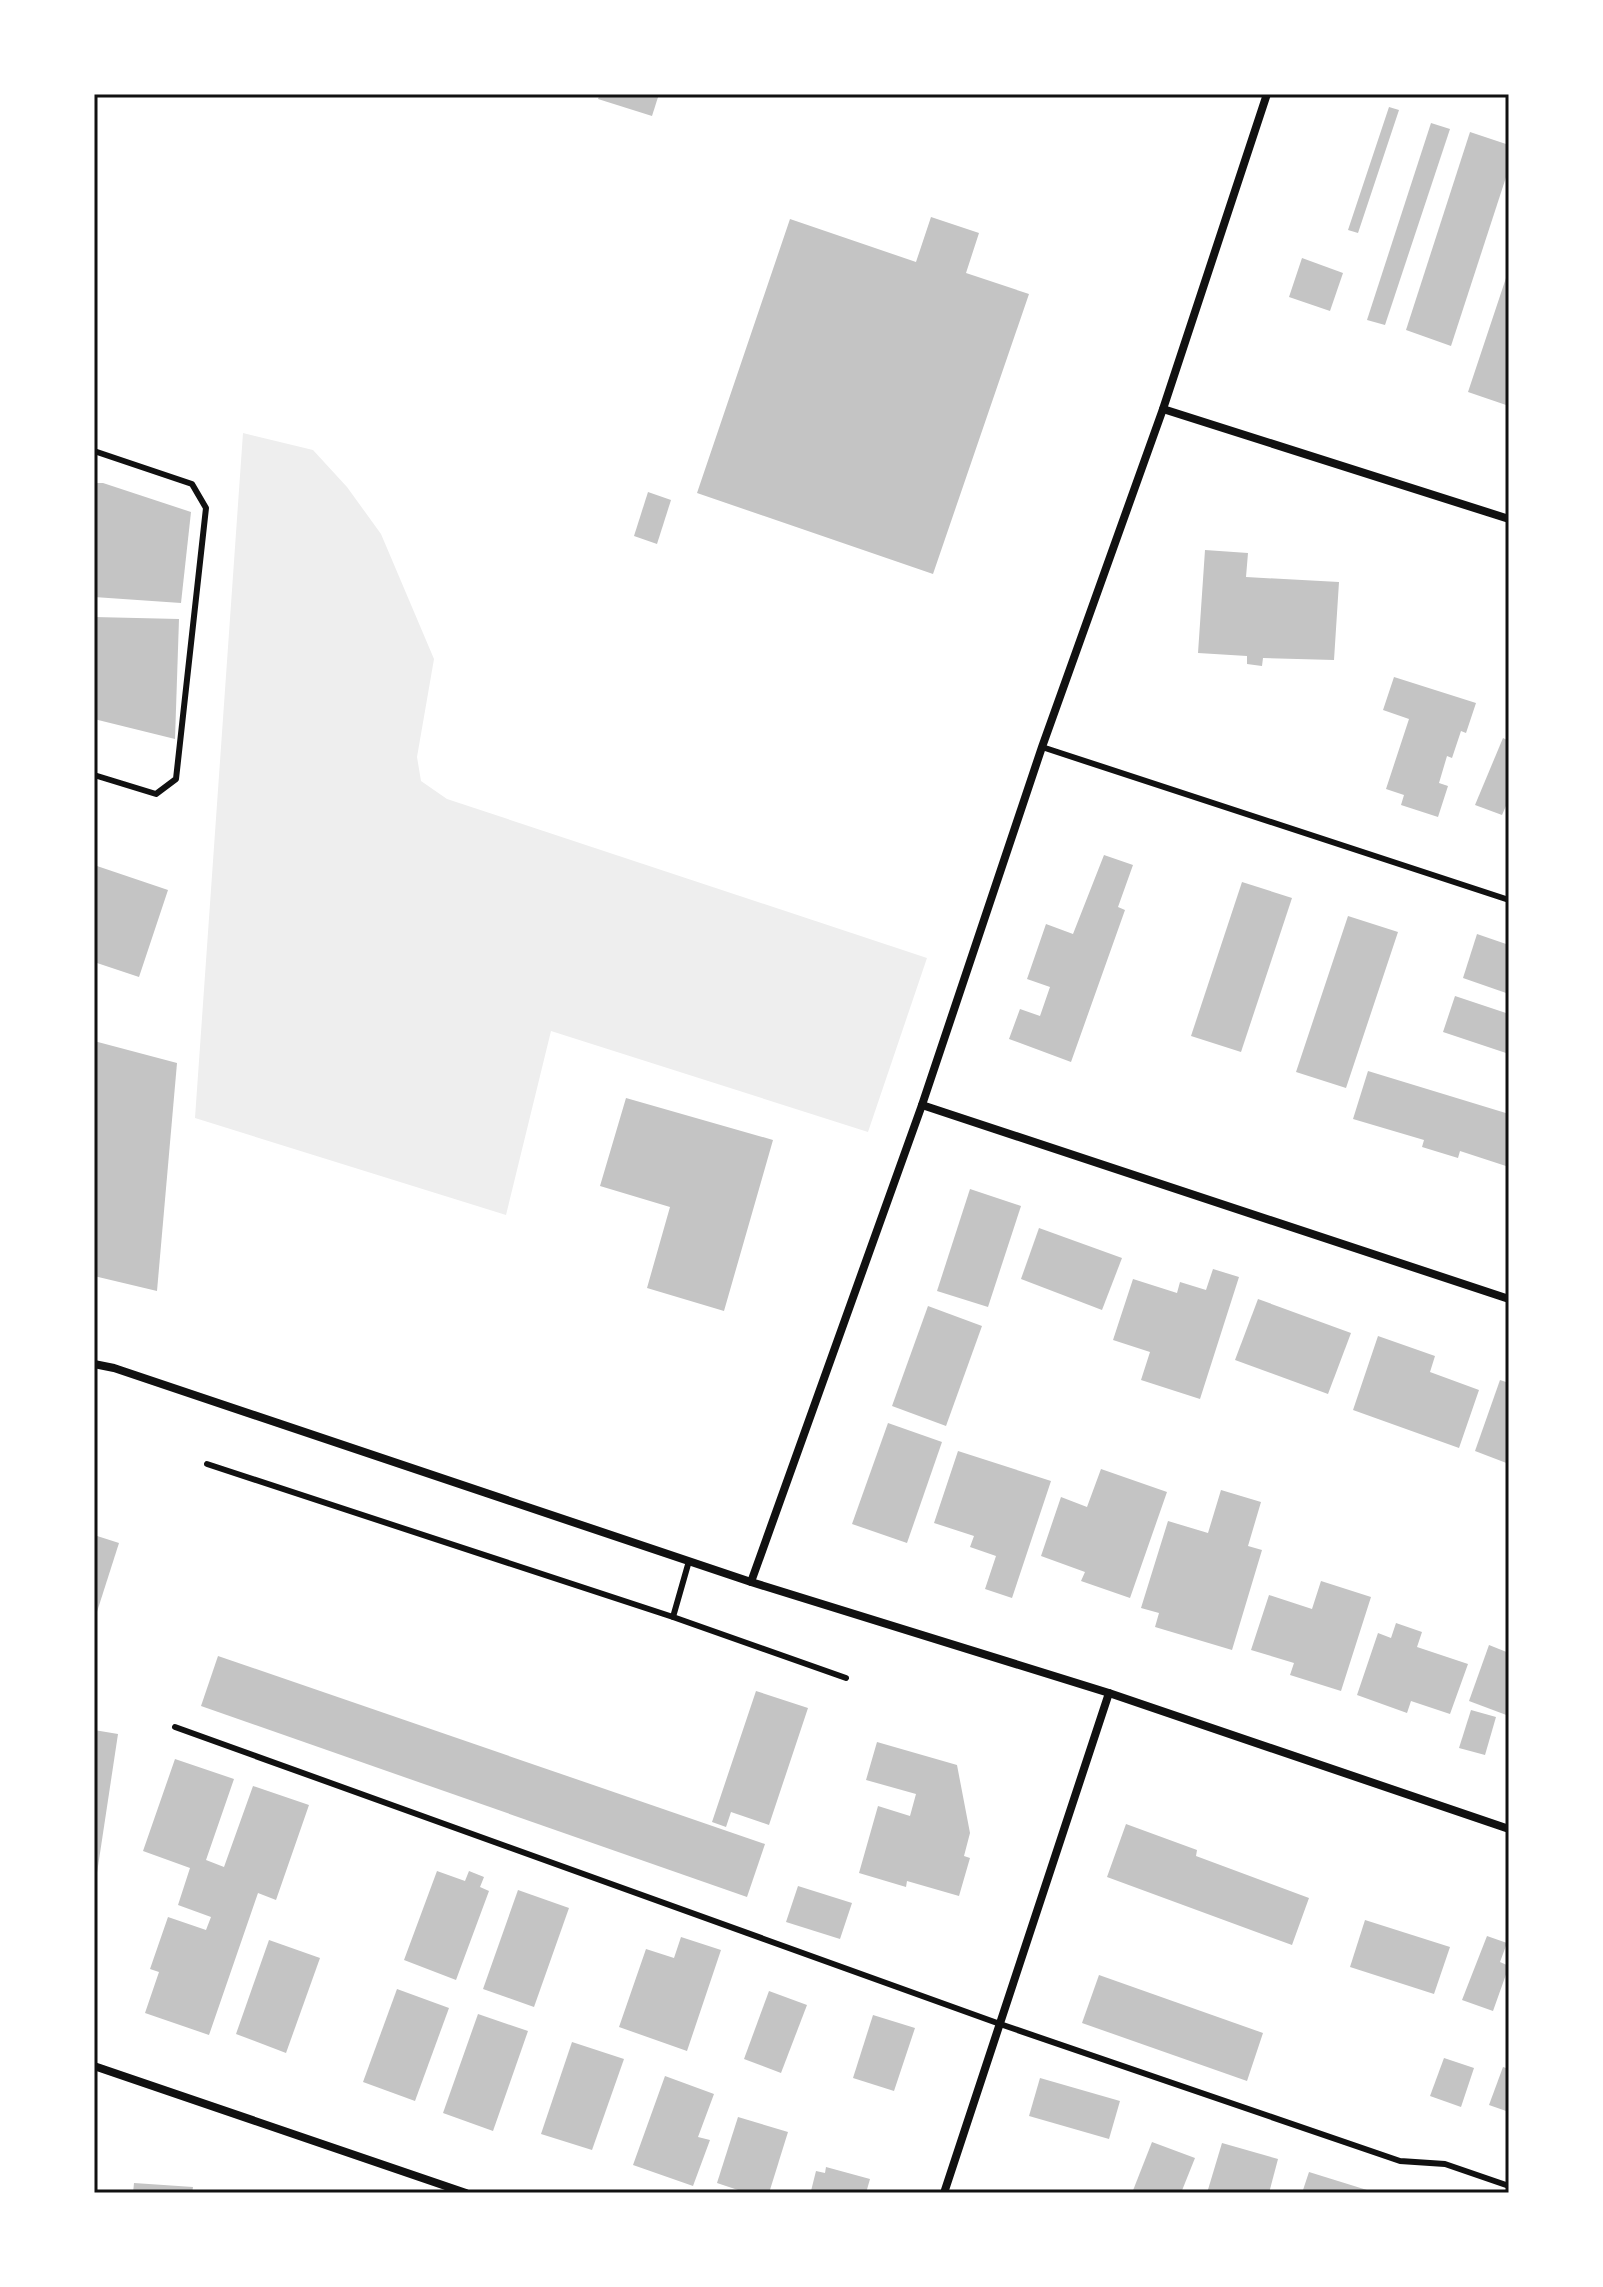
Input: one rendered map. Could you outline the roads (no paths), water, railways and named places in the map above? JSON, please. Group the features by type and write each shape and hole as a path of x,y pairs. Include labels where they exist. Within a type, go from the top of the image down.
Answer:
{"street":[{"path":"751,1582 922,1105 1042,747 1163,409 1267,94"},
{"path":"1163,409 1509,519"},
{"path":"922,1105 1509,1299"},
{"path":"94,1364 145,1378 751,1582 1109,1693 1509,1829"},
{"path":"944,2193 1109,1693"},
{"path":"94,2066 466,2193"}],"lane":[{"path":"94,451 192,484 206,508 176,779 156,794 94,775"},
{"path":"1042,747 1509,900"},
{"path":"207,1464 673,1617 846,1678"},
{"path":"673,1617 689,1561"},
{"path":"175,1727 1000,2024 1400,2161 1445,2164 1509,2186"}]}
